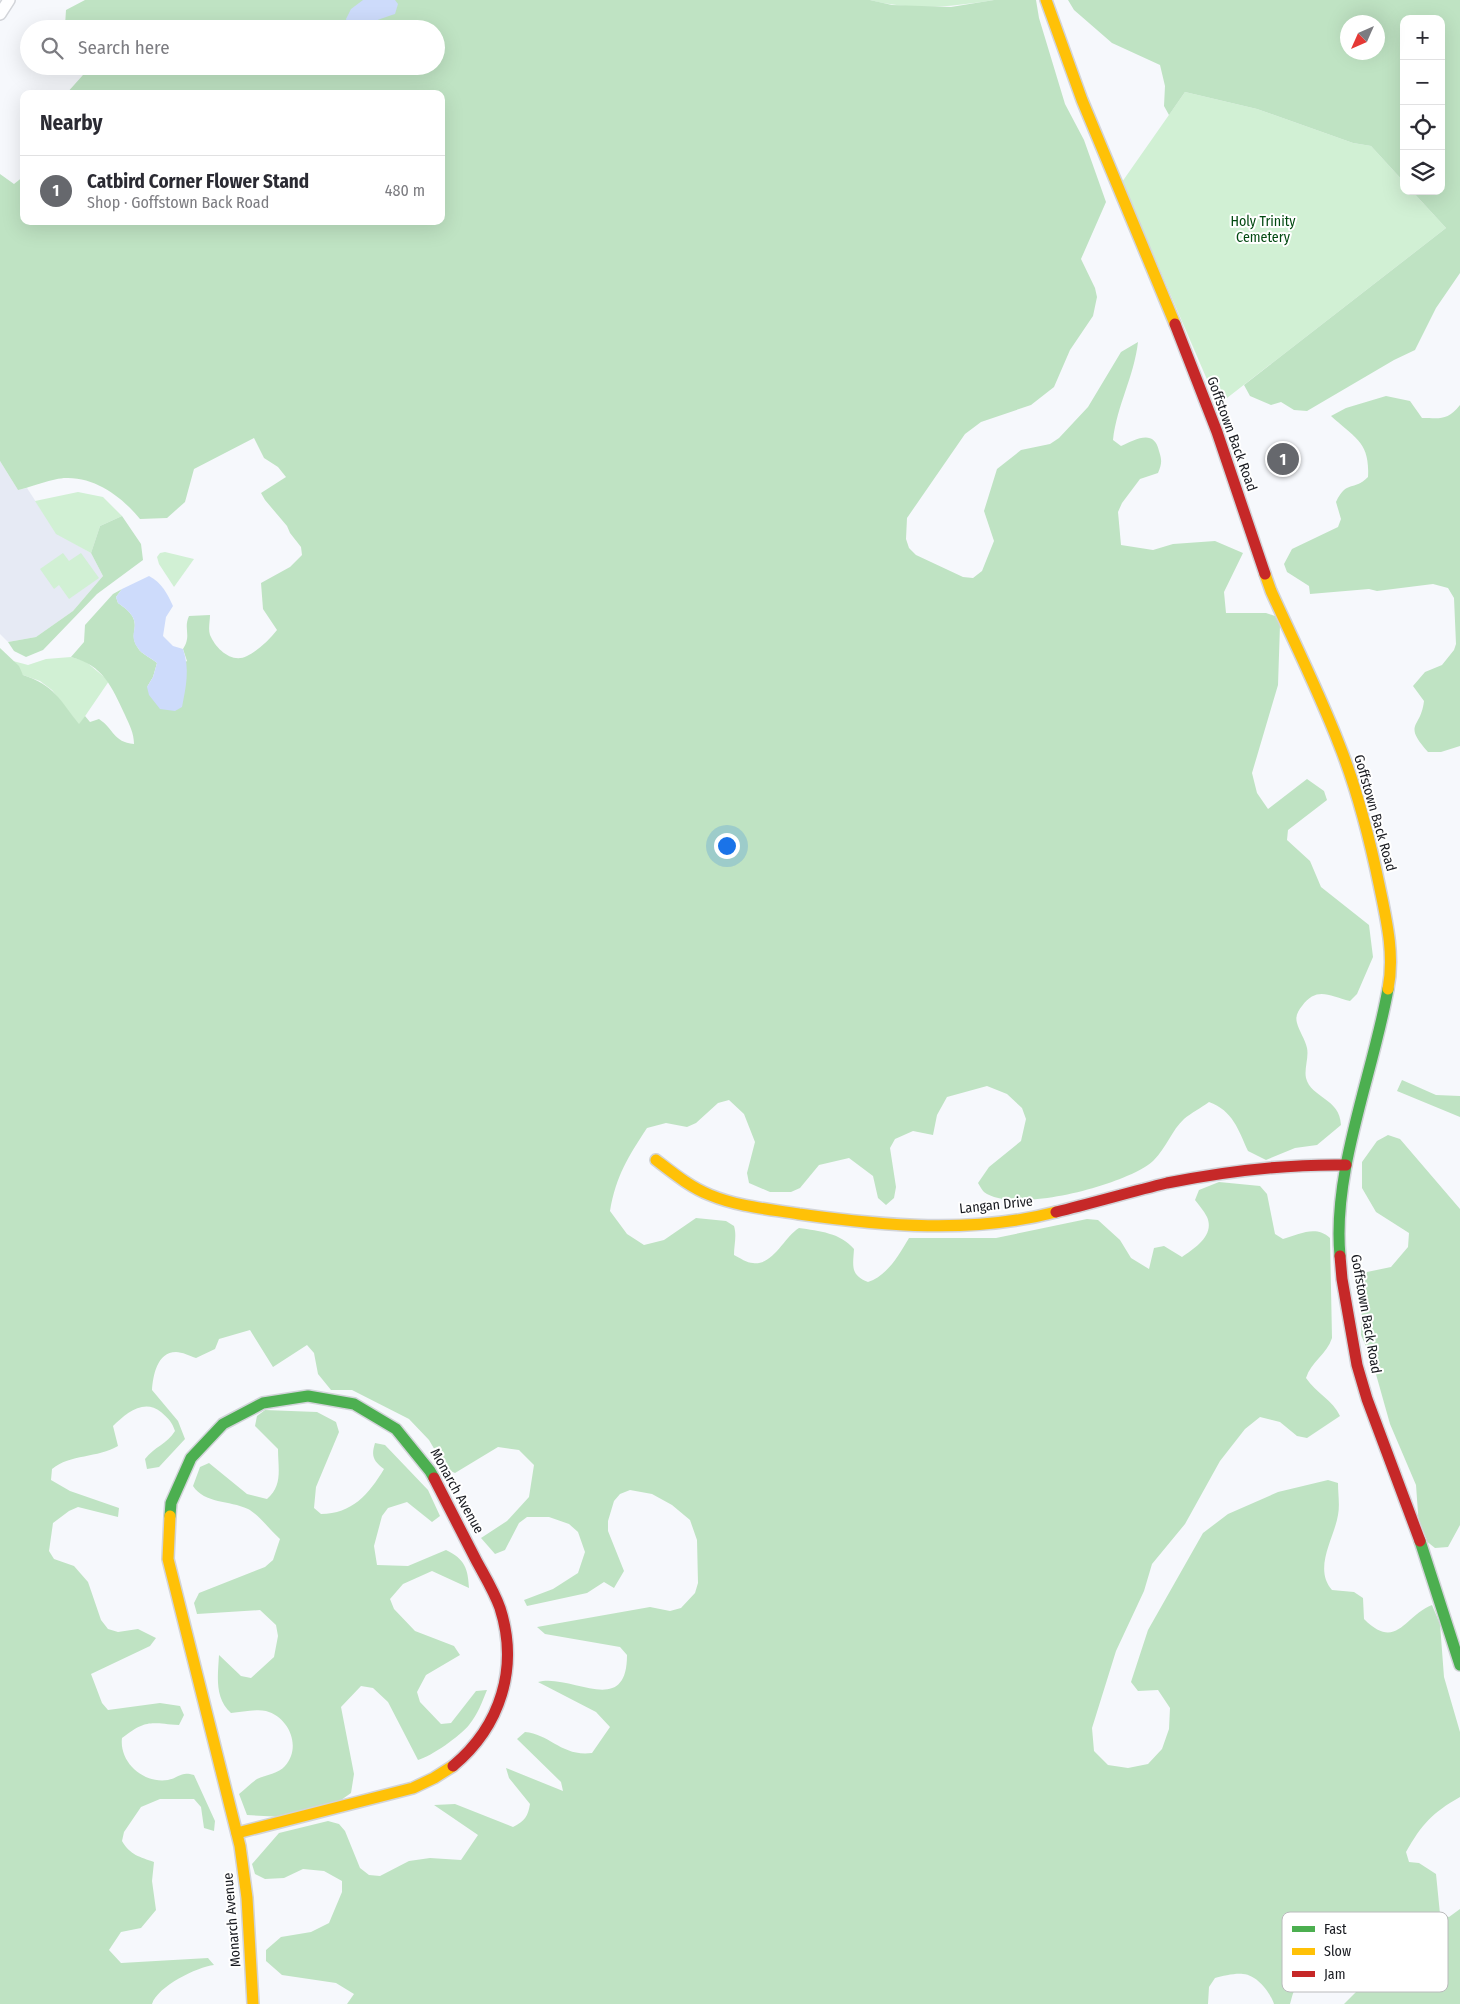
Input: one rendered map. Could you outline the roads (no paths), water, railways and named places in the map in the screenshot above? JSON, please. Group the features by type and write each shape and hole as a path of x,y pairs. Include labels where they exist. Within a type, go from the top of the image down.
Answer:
{"street":[{"path":"0,14 9,0"},
{"name":"Goffstown Back Road","path":"1046,0 1082,100 1184,346 1217,432 1271,591 1339,743 1354,785 1372,850 1388,925 1389,985 1383,1018 1346,1165 1342,1193 1339,1246 1344,1293 1357,1365 1380,1439 1428,1563 1460,1666"},
{"name":"Langan Drive","path":"656,1160 695,1189 728,1202 749,1207 902,1225 966,1224 1034,1217 1056,1213 1108,1198 1215,1175 1281,1165 1346,1165"},
{"name":"Monarch Avenue","path":"237,1833 413,1788 436,1779 459,1761 480,1739 498,1709 505,1686 508,1662 507,1639 498,1604 430,1471 418,1451 393,1427 364,1409 342,1401 308,1397 284,1398 262,1404 231,1419 212,1432 196,1450 178,1480 170,1502 167,1531 168,1559 237,1833 248,1898 253,2004"}],"water":[{"path":"363,0 395,0 398,4 395,14 378,20 346,20 351,9"},
{"path":"149,576 164,589 173,606 166,617 163,636 173,646 183,649 185,656 187,678 182,707 175,711 160,709 149,695 147,687 153,677 157,663 138,648 134,636 135,622 127,610 118,603 116,597 122,589"}],"place":[{"name":"Catbird Corner Flower Stand","path":"1283,459"}],"park label":[{"name":"Holy Trinity Cemetery","path":"1263,230"}]}
